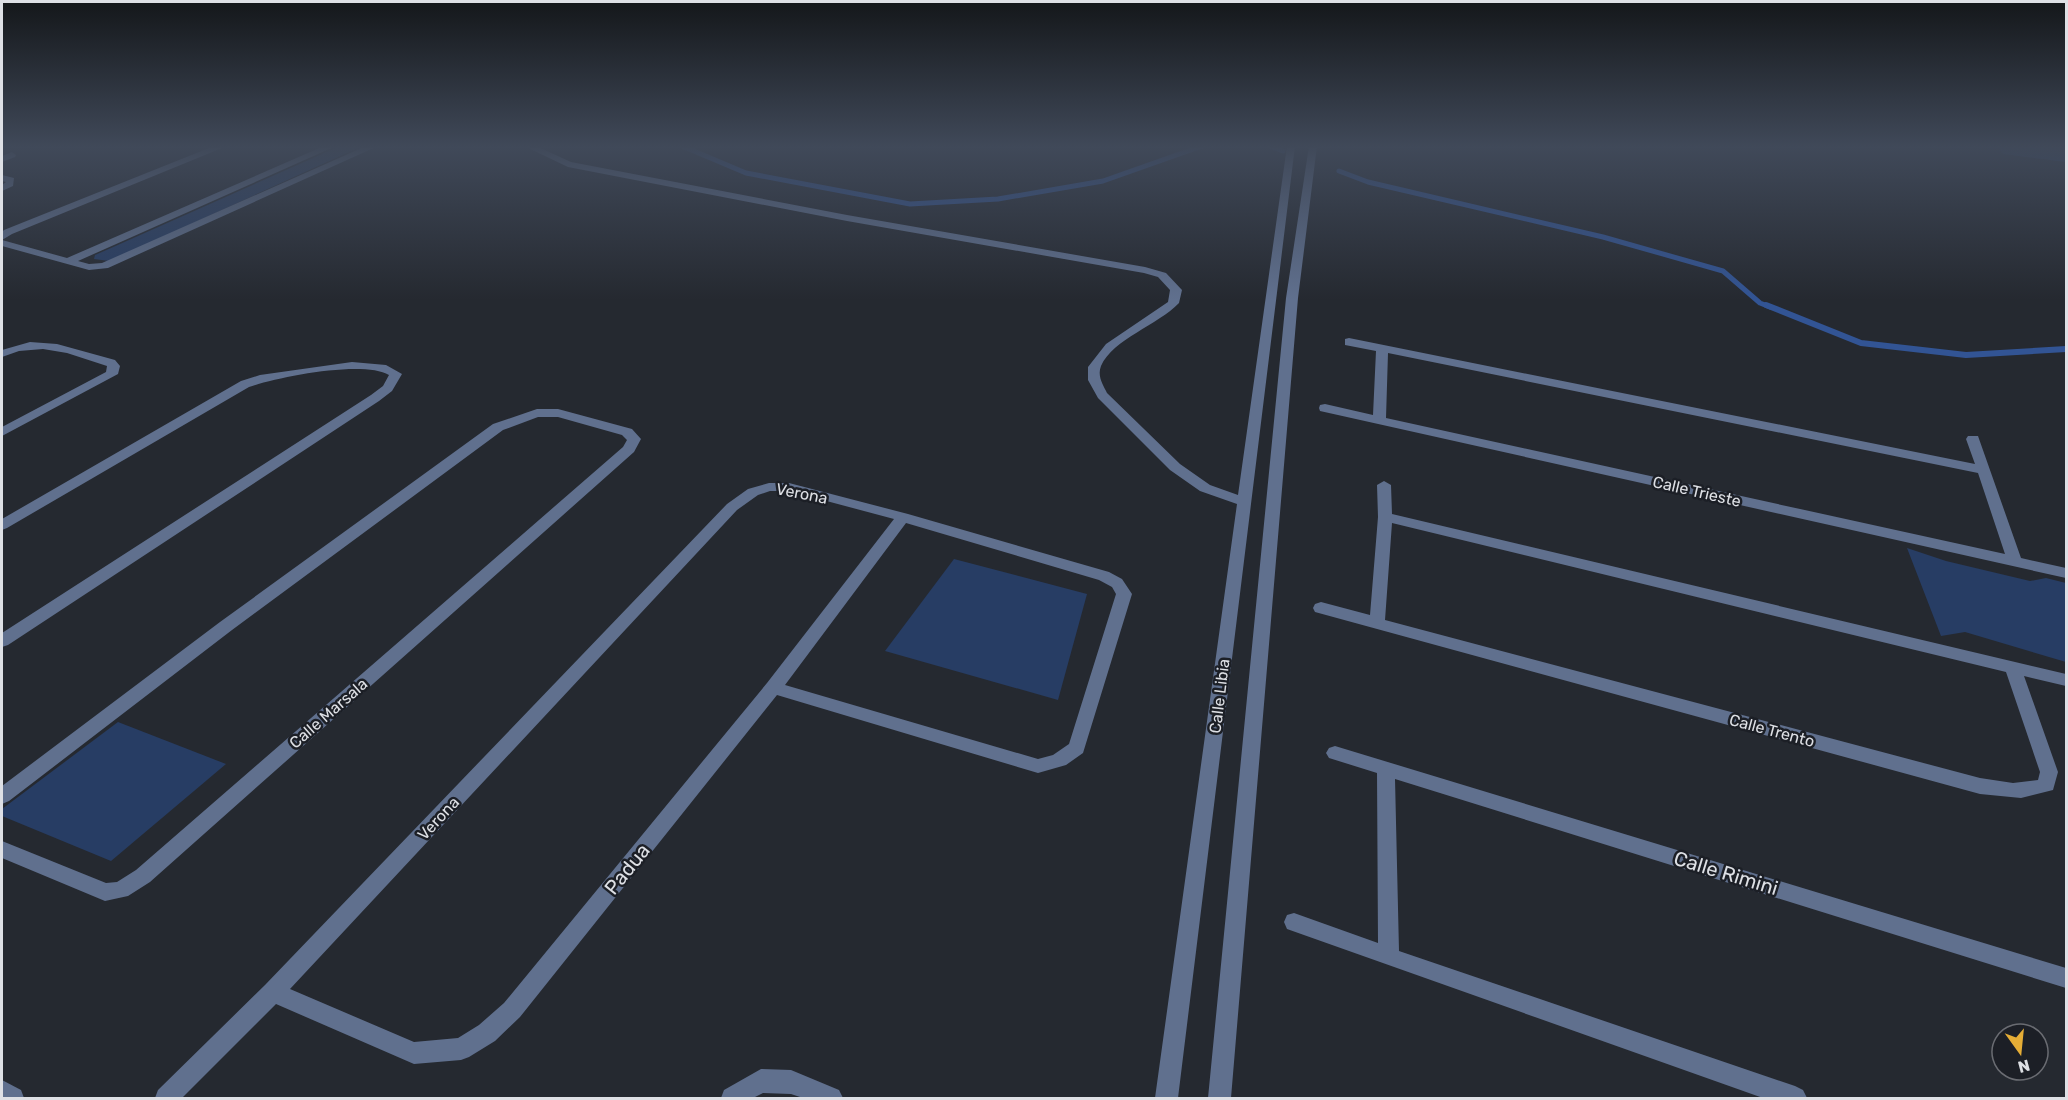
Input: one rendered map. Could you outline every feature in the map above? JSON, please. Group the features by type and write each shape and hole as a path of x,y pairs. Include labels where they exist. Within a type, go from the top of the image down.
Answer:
{"street":[{"path":"2,237 8,232 95,197"},
{"path":"69,261 215,197"},
{"path":"2,243 89,267 113,264 260,197"},
{"path":"740,197 847,218 962,236 1162,275 1176,290 1173,303 1110,347 1094,367 1094,380 1102,395 1175,467 1205,488 1244,502"},
{"name":"Calle Libia","path":"1167,1098 1284,197"},
{"path":"1219,1098 1292,298 1306,197"},
{"path":"1349,342 1983,470"},
{"path":"2,354 20,347 44,344 111,363 114,366 112,374 2,432"},
{"path":"1379,420 1382,348"},
{"path":"2,525 245,384 260,379 357,364 392,369 396,374 388,388 375,398 2,641"},
{"name":"Calle Trieste","path":"1325,408 2067,573"},
{"name":"Calle Marsala","path":"2,796 226,626 498,427 537,413 558,413 627,432 634,439 629,449 124,889 113,893 105,892 2,849"},
{"path":"1973,439 2015,562"},
{"path":"1377,624 1385,517 1384,485"},
{"name":"Verona","path":"166,1098 273,992 732,507 753,492 769,487 789,488 903,517 1104,576 1122,588 1124,594 1077,747 1070,755 1055,763 1038,766 773,688"},
{"name":"Padua","path":"273,992 414,1053 461,1049 487,1033 512,1010 773,688 903,517"},
{"path":"1385,517 2067,680"},
{"name":"Calle Trento","path":"1321,608 1980,786 2006,791 2031,791 2046,785 2049,772 2012,666"},
{"name":"Calle Rimini","path":"1335,753 2067,978"},
{"path":"1386,768 1389,957"},
{"path":"1294,922 1795,1098"},
{"path":"732,1098 761,1081 791,1082 831,1098"},
{"path":"2,1092 13,1098"}],"shaded area":[{"path":"225,197 250,197 109,261 94,259 95,255"},
{"path":"1907,548 1946,561 2030,581 2046,578 2066,583 2066,662 1965,632 1941,636"},
{"path":"954,559 1087,594 1058,700 885,651"},
{"path":"118,722 226,764 111,861 2,816 2,809"}],"waterway":[{"path":"875,197 910,204 1008,197"},
{"path":"1434,197 1603,237 1723,271 1760,303 1770,307"},
{"path":"1766,305 1861,343 1966,355 2066,349"}]}
